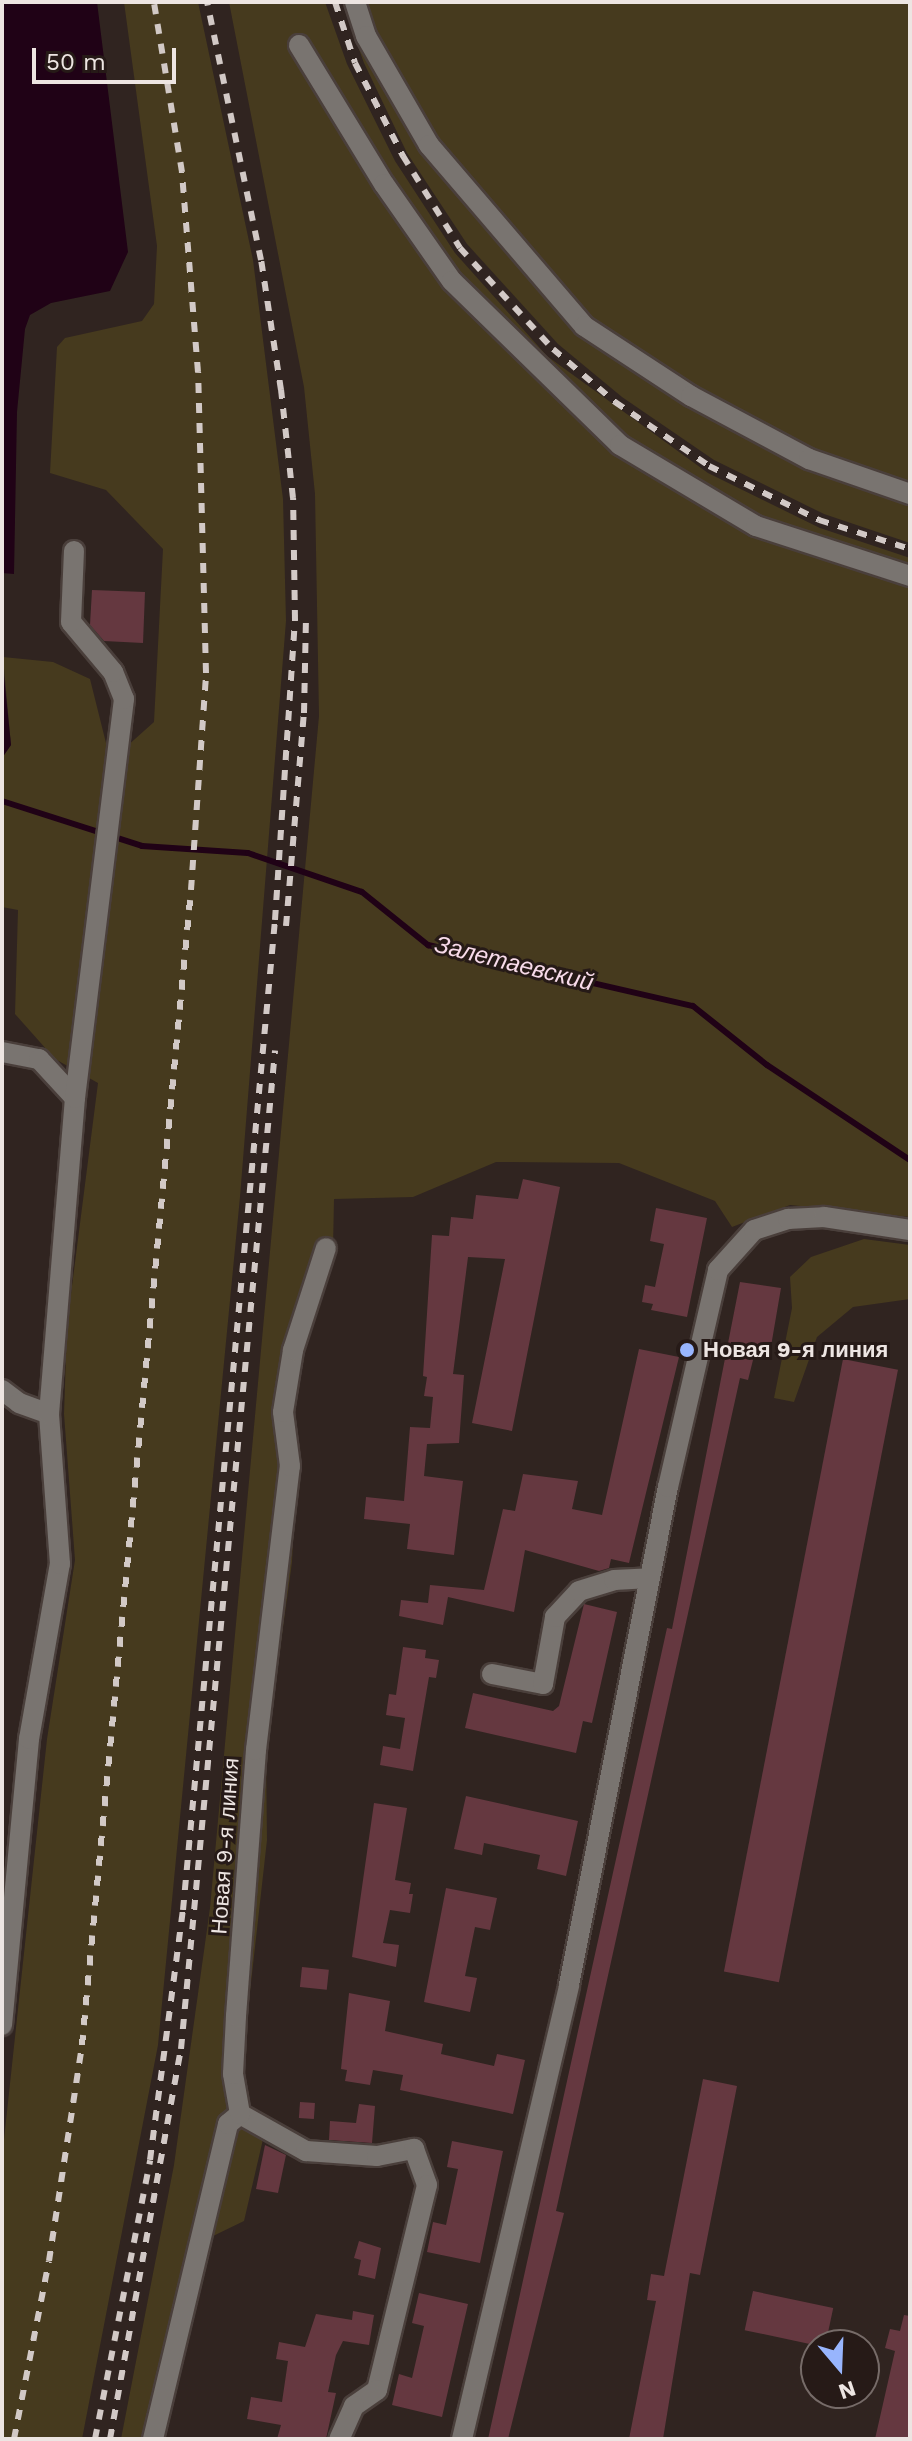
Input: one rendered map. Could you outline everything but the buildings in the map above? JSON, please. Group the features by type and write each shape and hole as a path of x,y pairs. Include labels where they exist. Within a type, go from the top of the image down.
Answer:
{"street":[{"path":"355,2 366,36 429,145 584,326 691,396 809,459 910,494"},
{"path":"299,45 384,184 452,281 620,445 756,526 910,576"},
{"path":"2,2025 29,1739 60,1564 49,1414 75,1098 124,699 113,672 71,622 74,551"},
{"path":"2,1052 39,1059 75,1098"},
{"path":"462,2439 569,1985 650,1578 718,1270 754,1230 788,1219 824,1217 910,1230"},
{"name":"Новая 9-я линия","path":"240,2114 233,2074 256,1750 290,1466 283,1412 293,1350 326,1248"},
{"path":"2,1390 49,1414"},
{"path":"492,1674 543,1684 555,1617 579,1591 614,1580 650,1578"},
{"path":"153,2439 228,2124 240,2114 306,2151 377,2156 414,2149 427,2185 377,2390 354,2406 339,2439"}],"shaded area":[{"path":"2,2 97,2 128,252 110,291 51,303 30,315 25,329 17,412 14,574 2,573"},
{"path":"124,2 198,2 253,260 283,499 286,621 240,1197 158,2045 82,2439 2,2439 2,2158 47,1739 75,1560 64,1414 67,1325 98,1083 55,1059 15,1014 18,910 2,907 2,758 11,745 3,657 53,662 90,679 106,743 126,747 154,722 163,549 106,490 50,473 57,347 65,338 142,321 154,304 157,246"},
{"path":"229,2 325,2 347,64 395,161 455,253 547,356 708,473 820,528 910,558 910,1217 790,1205 732,1227 715,1201 619,1163 496,1162 413,1197 334,1199 333,1248 311,1312 293,1399 297,1462 292,1562 266,1751 267,1840 241,2072 249,2107 264,2135 244,2221 211,2237 184,2317 165,2439 121,2439 174,2165 210,1908 319,716 315,494 304,387"},
{"path":"342,2 910,2 910,543 824,514 714,460 622,397 558,344 467,244 407,153 364,63"},
{"path":"2,657 11,745 2,758"},
{"path":"864,1239 910,1245 910,1299 853,1307 817,1337 794,1402 774,1398 792,1308 790,1277 811,1257"}],"waterway":[{"name":"Залетаевский","path":"2,801 142,846 248,853 362,892 428,945 693,1006 767,1065 910,1160"}],"railway":[{"path":"14,2439 49,2261 82,2045 191,890 206,673 198,372 182,172 154,2"},
{"path":"95,2439 150,2160 183,1910 275,920 295,620 293,498 281,390 261,260 207,2"},
{"path":"335,2 355,63 403,156 460,248 553,349 615,402 709,466 819,520 910,549"},
{"path":"286,926 304,713 306,615"},
{"path":"110,2439 181,2049 275,1050"}],"place":[{"name":"Новая 9-я линия","path":"687,1350"}]}
